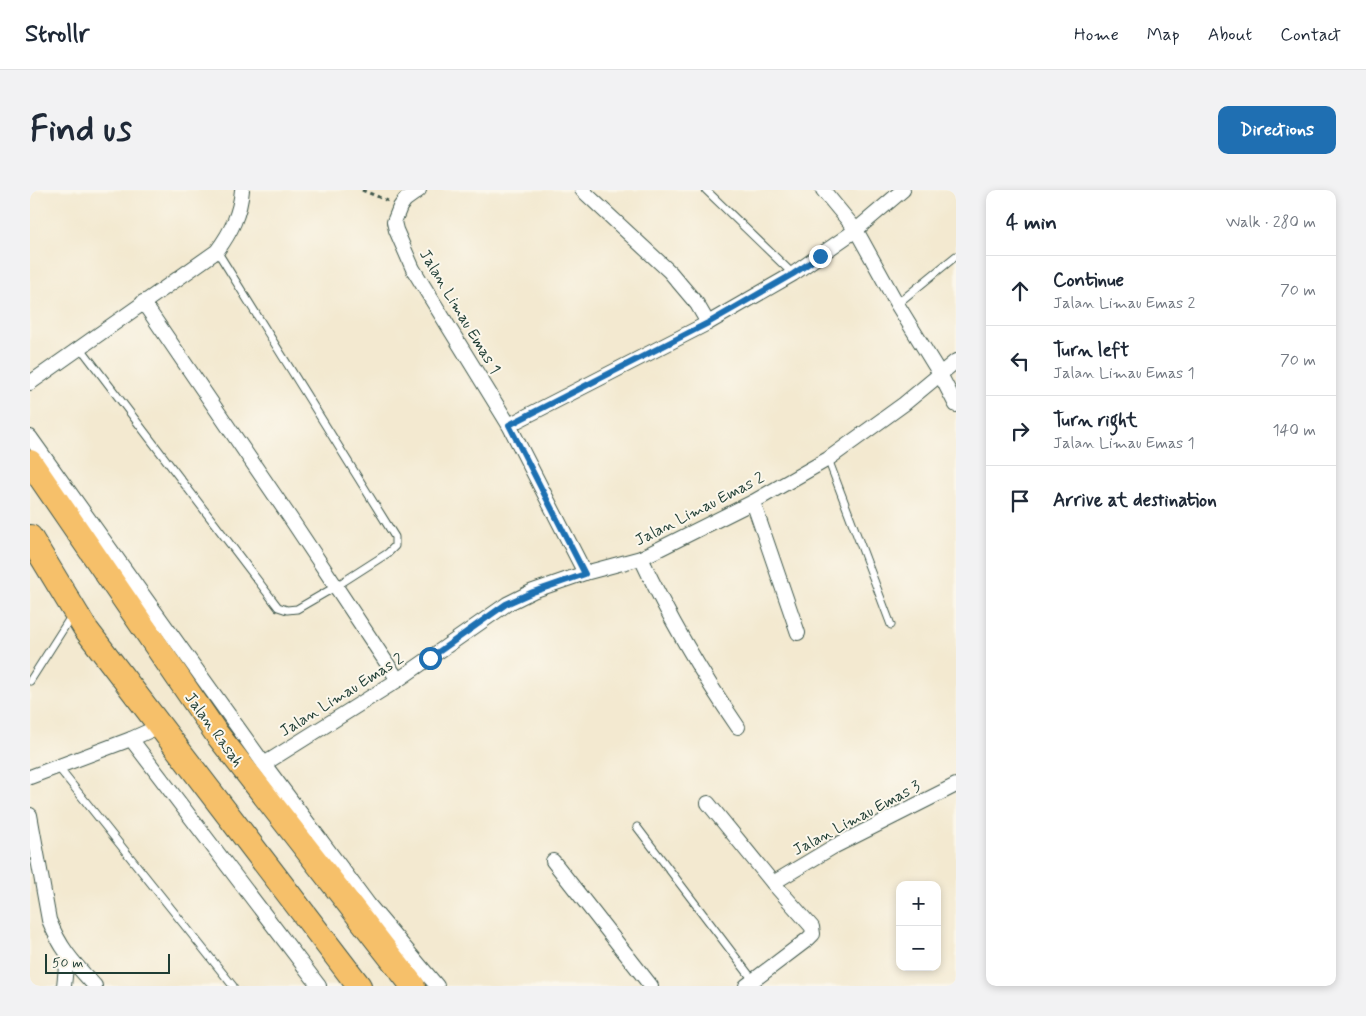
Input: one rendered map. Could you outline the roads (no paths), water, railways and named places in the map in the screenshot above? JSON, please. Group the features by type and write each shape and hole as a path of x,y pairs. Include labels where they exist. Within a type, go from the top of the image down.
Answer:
{"highway":[{"name":"Jalan Rasah","path":"30,462 216,733 413,986"},
{"path":"30,537 85,628 359,986"}],"street":[{"path":"30,383 217,250 228,236 237,218 242,190"},
{"name":"Jalan Limau Emas 1","path":"419,190 400,206 394,222 396,230 413,269 509,425 585,574"},
{"path":"823,190 856,230 956,405"},
{"path":"509,425 708,323 793,274 856,230 903,190"},
{"path":"590,192 670,272 698,304 708,323"},
{"path":"143,302 398,680"},
{"name":"Jalan Limau Emas 2","path":"264,764 398,680 506,604 533,592 585,574 640,558 753,502 828,459 904,404 956,361"},
{"path":"30,437 264,764 369,905 437,986"},
{"path":"753,502 798,633"},
{"path":"640,558 658,595 701,670 738,727"},
{"path":"30,777 131,740 160,726"},
{"path":"131,740 319,986"},
{"name":"Jalan Limau Emas 3","path":"773,883 833,847 956,784"},
{"path":"708,803 773,883 812,927 813,934 808,939 750,983"},
{"path":"30,816 49,920 56,936 71,960 95,986"},
{"path":"553,861 649,985"},
{"path":"64,986 66,967 71,960"}],"lane":[{"path":"706,190 793,274"},
{"path":"80,348 278,607 287,610 297,609 392,550 395,546 395,537 217,250"},
{"path":"897,304 956,256"},
{"path":"828,459 891,625"},
{"path":"30,681 75,610"},
{"path":"58,767 233,986"},
{"path":"637,827 750,983"}]}
